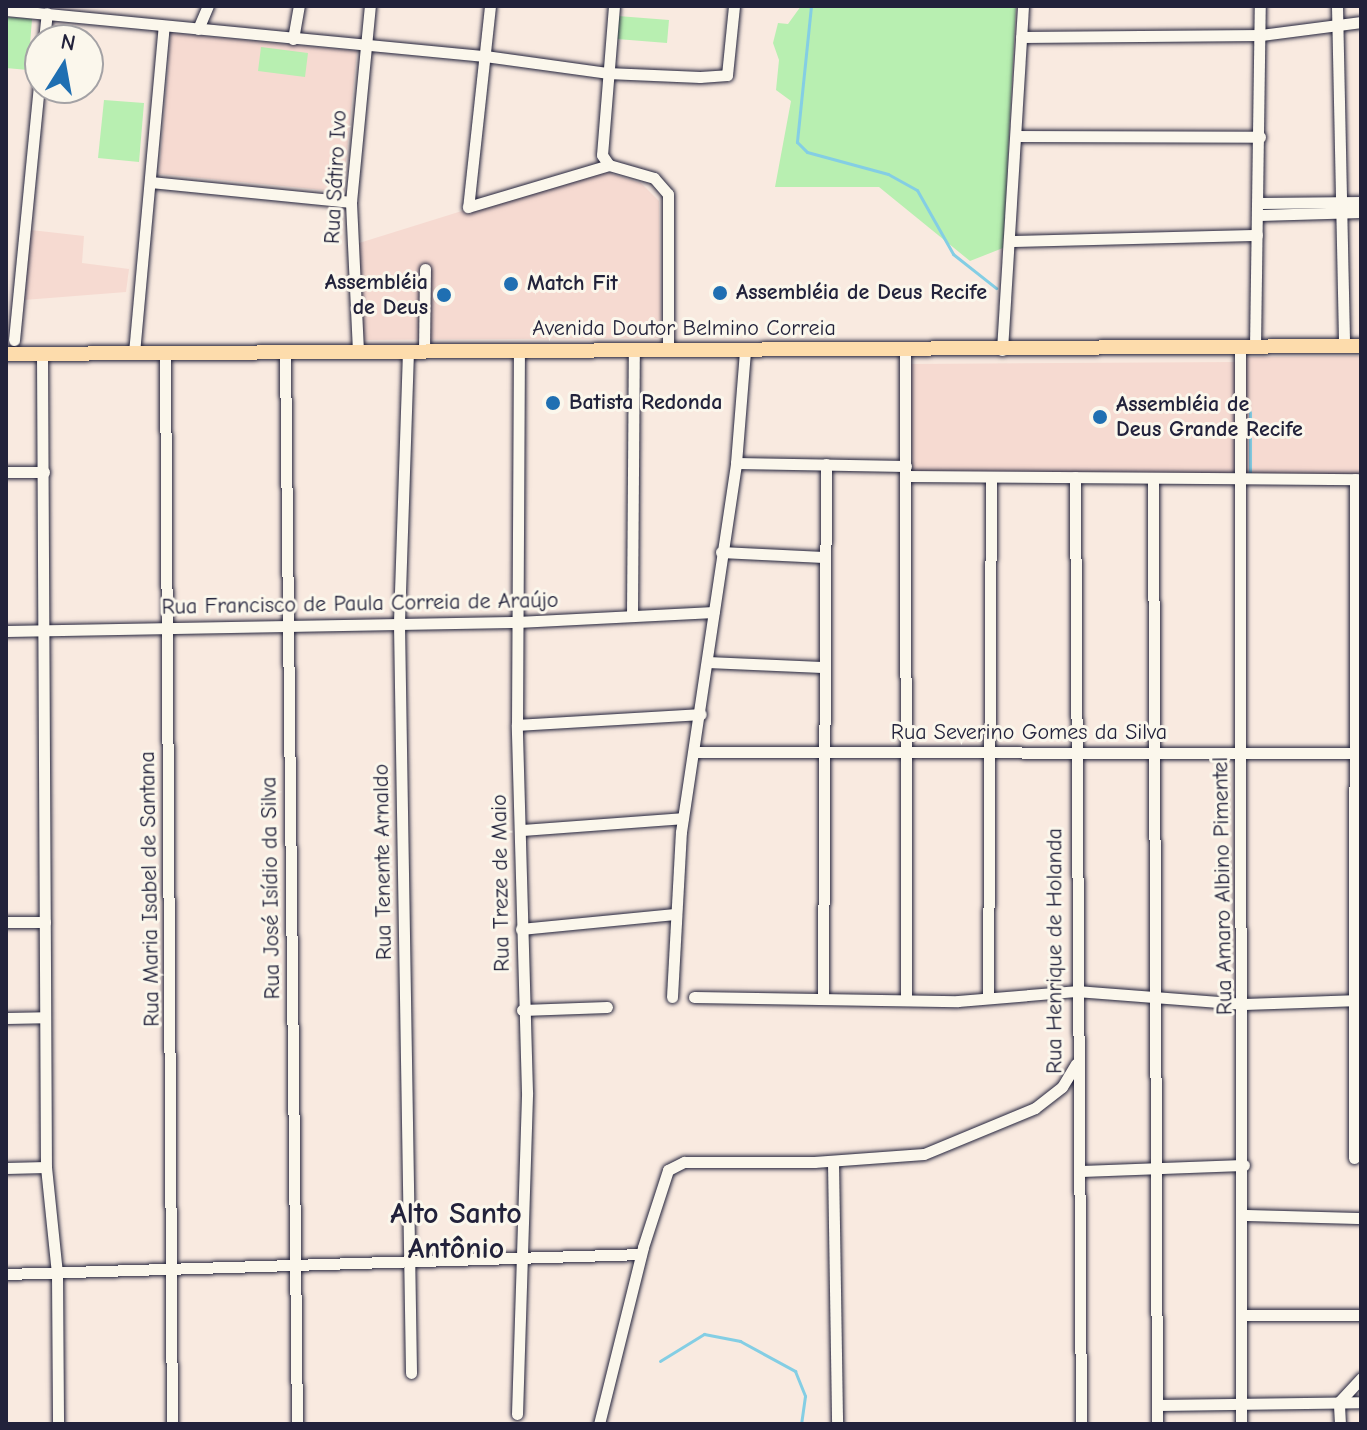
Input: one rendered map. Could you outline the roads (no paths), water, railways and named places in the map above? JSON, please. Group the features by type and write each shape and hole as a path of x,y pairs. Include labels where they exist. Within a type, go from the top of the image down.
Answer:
{"main road":[{"name":"Avenida Doutor Belmino Correia","path":"12,349 42,354 1361,346"}],"street":[{"path":"198,29 208,6"},
{"path":"293,39 299,6"},
{"name":"Rua Sátiro Ivo","path":"358,351 351,202 370,6"},
{"path":"490,6 468,207 609,165 654,178 668,194 668,351"},
{"path":"609,165 602,155 614,6"},
{"path":"6,10 47,13 83,11 164,26 485,56 607,73 727,75 734,6"},
{"path":"1002,350 1023,6"},
{"name":"Rua Amaro Albino Pimentel","path":"1241,1424 1244,1004 1241,481 1247,348 1260,209 1260,6"},
{"path":"1337,6 1344,347"},
{"path":"46,24 47,13"},
{"path":"1021,37 1261,35 1361,22"},
{"path":"134,353 164,26"},
{"path":"12,349 37,104"},
{"path":"1016,136 1260,137"},
{"path":"151,182 351,202"},
{"path":"1260,209 1342,207 1361,202"},
{"path":"1342,207 1361,212"},
{"path":"1009,241 1257,235"},
{"path":"424,351 425,269"},
{"path":"6,329 12,349"},
{"name":"Rua Tenente Arnaldo","path":"408,351 399,624 406,1262 411,1373"},
{"name":"Rua Treze de Maio","path":"517,1414 527,1092 522,1010 517,725 519,351"},
{"path":"632,616 634,351"},
{"path":"905,351 906,998"},
{"name":"Rua José Isídio da Silva","path":"285,352 297,1424"},
{"path":"672,997 674,914 683,818 696,752 721,552 736,463 745,352"},
{"name":"Rua Maria Isabel de Santana","path":"165,353 172,1424"},
{"path":"42,354 46,1167 57,1274 58,1424"},
{"path":"736,463 826,464 991,479 1358,479 1358,1000 1354,1158"},
{"path":"823,996 825,754 822,667 826,464"},
{"path":"6,472 44,472"},
{"name":"Rua Henrique de Holanda","path":"1075,477 1074,753 1081,1424"},
{"path":"1153,478 1159,999 1157,1424"},
{"path":"988,998 987,753 991,479"},
{"path":"721,552 823,557"},
{"name":"Rua Francisco de Paula Correia de Araújo","path":"6,631 517,622 714,612"},
{"path":"707,662 822,667"},
{"path":"517,725 701,714"},
{"name":"Rua Severino Gomes da Silva","path":"696,752 1359,753"},
{"path":"521,830 683,818"},
{"path":"521,929 674,914"},
{"path":"6,922 45,922"},
{"path":"694,997 988,998 1076,991 1244,1004 1358,1000"},
{"path":"522,1010 607,1007"},
{"path":"6,1018 45,1017"},
{"path":"599,1424 664,1175 684,1162 833,1162 924,1154 1015,1120 1052,1097 1076,1063"},
{"path":"833,1162 837,1424"},
{"path":"1080,1171 1244,1165"},
{"path":"6,1168 46,1167"},
{"path":"1243,1215 1361,1218"},
{"path":"6,1274 641,1254"},
{"path":"1243,1315 1361,1315"},
{"path":"1340,1424 1339,1402 1361,1378"},
{"path":"1157,1405 1361,1402"}],"waterway":[{"path":"811,6 797,142 807,152 888,174 917,190 953,254 996,288"},
{"path":"1250,412 1250,473"},
{"path":"660,1361 704,1334 740,1341 795,1371 805,1396 801,1424"}],"place":[{"name":"Match Fit","path":"511,284"},
{"name":"Assembléia de Deus Recife","path":"720,293"},
{"name":"Assembléia de Deus","path":"444,295"},
{"name":"Batista Redonda","path":"553,403"},
{"name":"Assembléia de Deus Grande Recife","path":"1100,417"}],"district":[{"name":"Alto Santo Antônio","path":"456,1231"}]}
